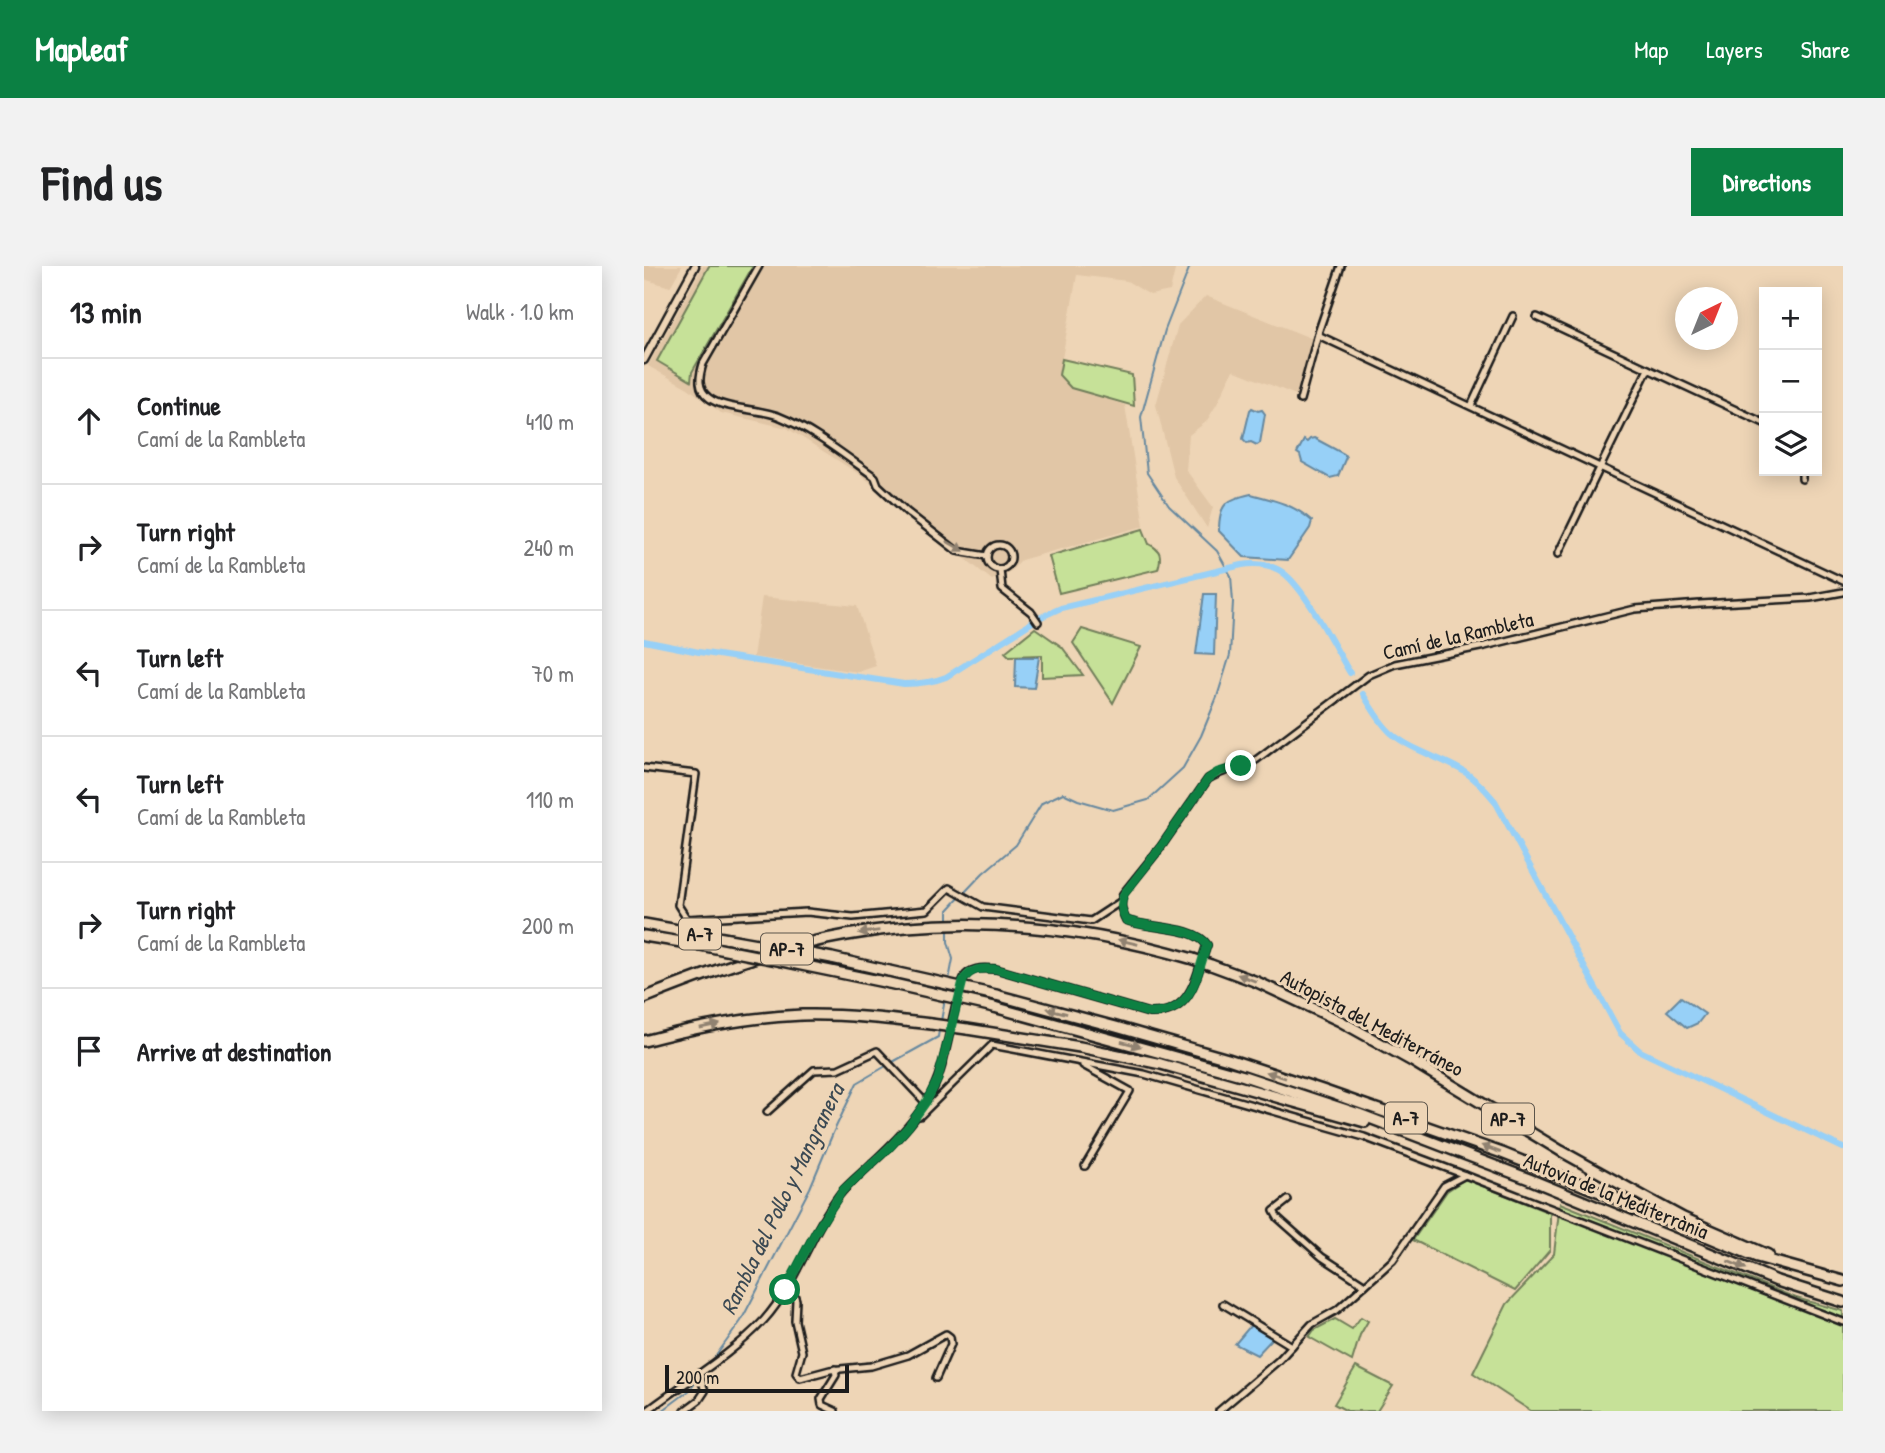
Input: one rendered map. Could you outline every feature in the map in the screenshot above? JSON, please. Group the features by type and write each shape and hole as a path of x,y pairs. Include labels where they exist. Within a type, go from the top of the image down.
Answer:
{"highway":[{"name":"Autovia de la Mediterrània","path":"644,924 832,958 996,995 1228,1059 1515,1158 1757,1257 1843,1281"},
{"name":"Autopista del Mediterráneo","path":"644,998 709,972 847,934 964,924 1065,930 1120,940 1211,965 1257,982 1340,1021 1646,1198 1805,1272"},
{"name":"Autovia de la Mediterrània","path":"644,936 782,961 994,1007 1244,1076 1360,1114 1529,1179 1777,1281 1843,1302"},
{"path":"644,1041 719,1024 804,1015 931,1024 1080,1047 1161,1064 1423,1140"}],"street":[{"path":"644,360 695,266"},
{"path":"758,266 703,364 699,379 702,390 711,400 776,415 809,432 875,477 878,485 907,512 957,551 986,556"},
{"path":"1300,400 1341,266"},
{"path":"1471,406 1513,316"},
{"path":"1537,317 1759,421"},
{"path":"1318,335 1843,581"},
{"path":"1558,554 1648,369"},
{"path":"999,545 1007,548 1010,559 1007,566 1000,569 992,567 986,556 994,546 999,545"},
{"path":"1000,569 1002,589 1036,619"},
{"name":"Camí de la Rambleta","path":"1121,902 1124,894 1208,779 1218,772 1256,760 1369,675 1380,670 1395,664 1485,646 1635,609 1810,598 1843,592"},
{"path":"644,768 696,774 678,905 687,919 807,912 853,917 927,910 949,888 983,907 1091,920 1121,902 1126,920 1137,925 1188,933 1206,942 1190,993 1174,1010 1161,1014 1149,1013 996,969 982,968 972,971 963,981 938,1079 909,1126"},
{"path":"646,1411 741,1343 764,1319 786,1288 842,1191 992,1045 1144,1074 1351,1133 1843,1322"},
{"path":"767,1112 814,1070 838,1069 877,1051 926,1102"},
{"path":"1077,1062 1130,1091 1085,1166"},
{"path":"1219,1411 1279,1360 1312,1324 1337,1310 1393,1259 1444,1186 1465,1175"},
{"path":"1288,1200 1274,1211 1278,1218 1322,1257 1365,1285"},
{"path":"786,1288 794,1294 796,1300 795,1321 802,1352 796,1373 800,1378 835,1369 871,1366 908,1355 947,1334 951,1344 936,1378"},
{"path":"1223,1304 1292,1346"},
{"path":"835,1369 836,1375 821,1399 822,1405 835,1411"},
{"path":"684,1411 699,1400 705,1391 699,1373"}],"shaded area":[{"path":"644,266 682,266 670,287 644,279"},
{"path":"703,266 1176,266 1170,291 1150,295 1127,281 1077,275 1059,375 1072,388 1125,405 1144,526 1021,560 1011,571 992,580 862,476 787,428 721,413 688,388 648,366"},
{"path":"1206,296 1313,339 1296,395 1233,370 1206,422 1189,435 1186,470 1213,507 1207,528 1174,477 1156,405 1178,325"},
{"path":"762,597 857,606 876,666 858,672 753,657"}],"green space":[{"path":"709,266 753,266 692,372 691,381 657,361"},
{"path":"1062,359 1132,375 1134,406 1071,388 1059,375"},
{"path":"1143,529 1149,544 1160,554 1158,569 1059,593 1049,556"},
{"path":"1035,628 1062,647 1083,675 1042,677 1042,655 1009,656 1005,652"},
{"path":"1082,629 1141,647 1113,703 1073,643"},
{"path":"1465,1179 1550,1213 1550,1250 1515,1291 1413,1240 1447,1191"},
{"path":"1560,1203 1796,1298 1843,1311 1843,1411 1531,1411 1473,1373 1507,1304 1554,1254"},
{"path":"1361,1317 1368,1321 1360,1335 1352,1361 1309,1337 1314,1330 1335,1319 1352,1329"},
{"path":"1356,1367 1393,1386 1377,1411 1347,1411 1334,1404"}],"water":[{"path":"1252,408 1262,410 1265,414 1260,443 1257,445 1247,443 1243,439"},
{"path":"1314,438 1346,457 1338,476 1330,478 1302,462 1297,453 1304,440 1307,442"},
{"path":"1251,494 1291,507 1312,521 1288,560 1244,557 1219,531 1220,514 1226,504 1235,498"},
{"path":"1204,594 1216,594 1214,655 1196,654"},
{"path":"1016,657 1039,657 1034,688 1015,687"},
{"path":"1681,997 1705,1014 1698,1023 1687,1028 1667,1011"},
{"path":"1251,1325 1273,1338 1257,1355 1235,1344"}],"waterway":[{"name":"Rambla del Pollo y Mangranera","path":"964,893 1016,845 1042,803 1063,793 1113,810 1148,800 1183,768 1201,736 1217,697 1230,655 1233,602 1231,576 1217,551 1169,506 1147,473 1141,417 1165,330 1190,266"},
{"path":"644,641 904,684 925,683 946,677 1039,618 1061,608 1242,565 1257,564 1279,570 1298,588 1350,673"},
{"path":"1363,694 1391,733 1408,745 1463,771 1495,801 1620,1033 1640,1051 1843,1148"},
{"name":"Rambla del Pollo y Mangranera","path":"948,921 948,910 960,897"},
{"name":"Rambla del Pollo y Mangranera","path":"948,930 953,959 949,980"},
{"name":"Rambla del Pollo y Mangranera","path":"941,1021 945,999"},
{"name":"Rambla del Pollo y Mangranera","path":"891,1063 938,1037 939,1030"},
{"name":"Rambla del Pollo y Mangranera","path":"710,1364 741,1321 810,1188 857,1083 886,1066"},
{"name":"Rambla del Pollo y Mangranera","path":"662,1411 690,1390 698,1379"}],"route":[{"path":"785,1290 815,1233 842,1191 890,1147 926,1102 938,1079 965,976 982,968 996,969 1149,1013 1161,1014 1174,1010 1185,1001 1206,942 1188,933 1137,925 1126,920 1121,902 1124,894 1208,779 1218,772 1241,766"}]}
